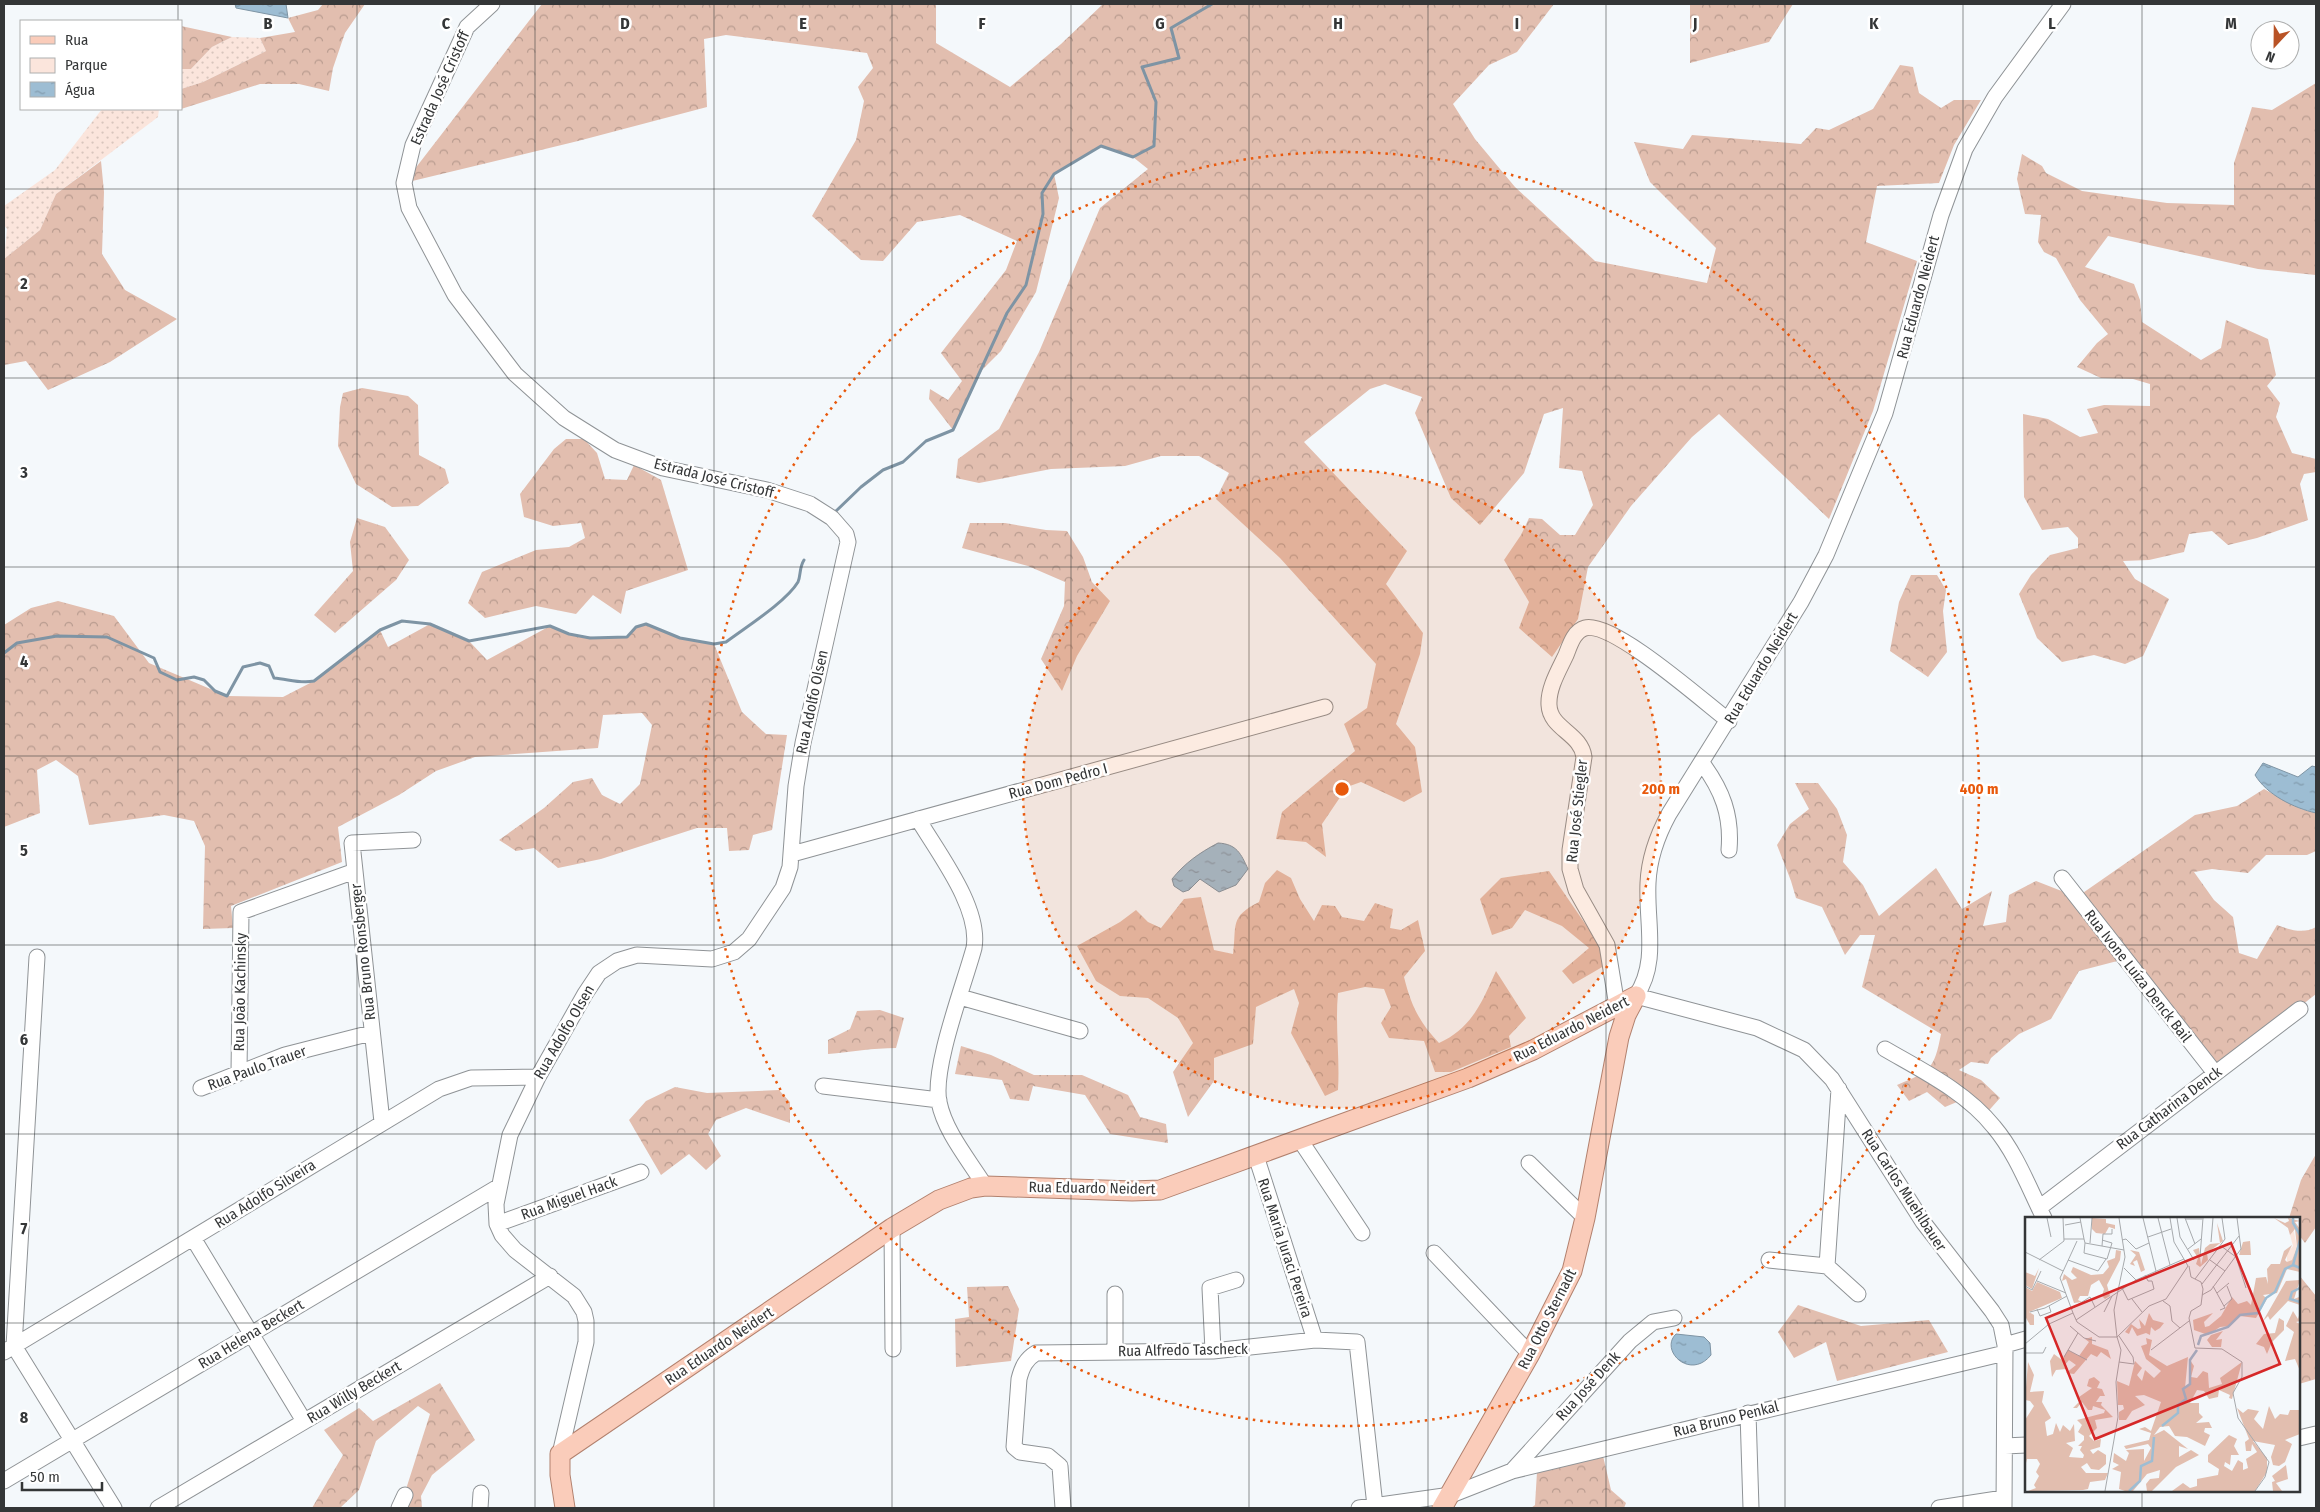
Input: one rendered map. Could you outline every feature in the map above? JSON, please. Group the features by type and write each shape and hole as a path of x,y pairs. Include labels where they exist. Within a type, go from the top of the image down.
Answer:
{"main road":[{"name":"Rua Eduardo Neidert","path":"560,1454 892,1228 949,1195 985,1186 1148,1191 1174,1186 1500,1066 1636,996"},
{"name":"Rua Otto Sternadt","path":"1447,1502 1530,1354 1572,1271 1585,1218 1619,1038 1626,1015 1636,996"},
{"path":"560,1454 560,1476 565,1508"}],"street":[{"name":"Estrada José Cristoff","path":"492,4 467,27 413,146 404,183 409,208 455,295 516,374 564,418 615,450 663,468 767,490 810,504 832,518 846,534 848,542 844,563"},
{"name":"Rua Eduardo Neidert","path":"1636,996 1644,984 1650,962 1648,883 1652,854 1662,827 1729,722 1801,602 1842,521 1890,399 1941,215 1965,149 1995,98 2064,4"},
{"name":"Rua Adolfo Olsen","path":"497,1224 496,1204 498,1187 510,1135 538,1077 585,994 600,973 617,961 637,955 712,958 734,952 749,938 783,888 788,877 792,854 796,786 800,758 844,563"},
{"name":"Rua José Stiegler","path":"1617,1006 1607,945 1576,890 1570,869 1570,850 1583,764 1583,751 1577,740 1554,720 1549,703 1552,687 1574,636 1584,628 1606,630 1624,640 1729,722"},
{"name":"Rua Dom Pedro I","path":"792,854 1325,707"},
{"path":"1702,763 1723,796 1730,826 1729,850"},
{"path":"918,819 958,888 975,928 974,948 941,1065 938,1100 946,1122 985,1186"},
{"name":"Rua Bruno Ronsberger","path":"382,1122 352,843 413,840"},
{"name":"Rua João Kachinsky","path":"239,1073 241,912 355,871"},
{"name":"Rua Ivone Luíza Denck Bail","path":"2062,878 2215,1073"},
{"path":"37,958 9,1349 72,1440 114,1508"},
{"name":"Rua Carlos Muehlbauer","path":"1636,996 1757,1028 1790,1042 1814,1059 1839,1089 1923,1222 2001,1325 2005,1349 2004,1503"},
{"path":"960,997 1080,1031"},
{"name":"Rua Catharina Denck","path":"2041,1213 2215,1073 2300,1009"},
{"name":"Rua Paulo Trauer","path":"201,1088 285,1055 371,1033"},
{"path":"1885,1049 1944,1085 1984,1116 2008,1148 2041,1213"},
{"name":"Rua Adolfo Silveira","path":"9,1349 423,1097 456,1082 492,1076 538,1077"},
{"path":"823,1086 938,1100"},
{"path":"1827,1266 1839,1089"},
{"path":"1300,1140 1362,1233"},
{"name":"Rua Maria Juraci Pereira","path":"1256,1156 1315,1340"},
{"path":"1530,1163 1585,1218"},
{"name":"Rua Miguel Hack","path":"497,1224 641,1172"},
{"name":"Rua Helena Beckert","path":"4,1481 498,1187"},
{"path":"497,1224 507,1242 581,1303 586,1321 586,1342 560,1454"},
{"path":"892,1228 893,1349"},
{"path":"193,1238 304,1421"},
{"path":"1434,1253 1530,1354"},
{"path":"1769,1260 1827,1266 1858,1294"},
{"name":"Rua Willy Beckert","path":"158,1508 550,1276"},
{"path":"1213,1352 1210,1288 1236,1280"},
{"path":"1115,1294 1115,1351"},
{"name":"Rua José Denk","path":"1512,1471 1639,1333 1653,1322 1674,1318"},
{"name":"Rua Bruno Penkal","path":"1359,1508 1447,1502 1512,1471 2005,1349 2025,1339"},
{"name":"Rua Alfredo Tascheck","path":"1063,1508 1060,1466 1048,1456 1020,1452 1014,1447 1019,1379 1022,1368 1029,1358 1036,1353 1115,1351 1213,1352 1315,1340 1357,1342 1375,1506"},
{"path":"1748,1413 1751,1508"},
{"path":"2300,1438 2316,1434"},
{"path":"2005,1446 2025,1445"},
{"path":"1939,1508 2004,1503"}],"green space":[{"path":"323,4 365,4 345,33 333,68 329,91 299,84 260,84 182,109 182,89 203,82 266,51 260,38 295,32 288,18 318,10"},
{"path":"542,4 936,4 936,43 1010,87 1061,44 1103,4 1554,4 1517,52 1489,65 1453,104 1475,139 1515,187 1595,261 1707,283 1716,248 1650,182 1634,142 1683,149 1692,135 1801,144 1816,128 1829,130 1873,109 1900,65 1913,67 1919,93 1941,108 1954,100 1981,100 1954,145 1939,183 1877,186 1866,242 1917,261 1873,411 1829,519 1719,414 1692,437 1631,506 1588,567 1578,619 1552,657 1519,628 1529,602 1504,560 1521,535 1529,518 1542,519 1560,535 1575,535 1593,505 1582,471 1559,468 1563,408 1544,414 1524,473 1480,525 1451,498 1415,413 1422,397 1385,384 1370,389 1304,442 1407,551 1386,584 1423,633 1420,654 1396,724 1415,747 1422,792 1404,802 1361,782 1347,787 1322,824 1326,857 1306,842 1276,839 1282,812 1355,751 1344,724 1367,708 1376,664 1280,558 1216,499 1229,473 1199,456 1161,456 1125,466 1051,469 979,483 956,478 958,459 999,429 1039,352 1100,208 1148,169 1133,157 1101,146 1054,174 1059,198 1036,292 1001,351 982,370 953,430 929,399 930,389 948,400 962,381 941,353 1006,270 1017,241 960,215 917,222 883,261 861,260 812,216 856,140 864,101 858,87 873,68 867,53 726,35 704,39 707,107 578,141 404,183"},
{"path":"1690,4 1793,4 1769,42 1690,63"},
{"path":"182,26 232,37 212,47 191,69 182,69"},
{"path":"232,37 260,38 266,51 203,82 182,89 182,69 191,69 212,47"},
{"path":"2316,83 2316,275 2258,269 2108,236 2085,267 2134,284 2140,300 2142,322 2201,360 2221,348 2226,320 2268,339 2276,375 2267,386 2280,403 2276,417 2292,453 2316,459 2316,472 2304,474 2300,484 2308,520 2257,538 2228,545 2212,531 2189,534 2184,552 2149,560 2123,561 2135,579 2169,599 2143,656 2125,664 2094,655 2062,662 2037,638 2019,594 2031,575 2050,555 2078,548 2078,538 2068,527 2042,530 2024,497 2023,414 2048,419 2080,437 2098,433 2087,409 2104,405 2150,406 2150,384 2133,379 2101,378 2077,367 2097,343 2108,334 2080,300 2056,258 2044,252 2038,242 2041,215 2025,214 2017,179 2022,154 2042,166 2046,173 2082,191 2167,203 2234,205 2234,163 2252,107 2272,110"},
{"path":"101,110 159,110 158,117 56,194 40,230 4,259 7,229 4,225 4,206 55,170"},
{"path":"101,161 104,192 102,254 125,290 177,319 110,362 48,390 26,361 4,365 4,259 40,230 56,194"},
{"path":"362,388 408,396 418,405 419,455 445,469 449,483 418,506 392,507 356,484 338,446 340,407 343,393"},
{"path":"566,439 584,439 597,453 605,479 627,480 634,465 661,480 688,570 626,591 621,614 593,595 576,614 536,606 485,618 468,603 482,572 536,550 569,547 585,538 581,523 553,526 524,517 520,494 554,449"},
{"path":"357,518 385,527 409,560 396,580 335,633 314,615 353,571 350,542"},
{"path":"970,523 1005,523 1046,530 1067,531 1083,557 1092,582 1110,601 1077,656 1062,691 1041,659 1064,606 1065,582 1028,566 962,548"},
{"path":"1911,575 1937,575 1946,590 1943,611 1947,652 1928,677 1890,651 1899,602"},
{"path":"58,601 114,616 149,663 227,696 283,697 314,681 380,630 388,647 430,624 469,641 487,660 550,626 578,635 627,637 636,627 646,624 680,638 714,644 742,712 766,734 787,735 772,830 753,835 749,850 729,851 727,828 697,828 601,859 558,868 534,848 516,851 499,840 544,808 573,782 592,778 602,795 620,804 640,784 652,725 642,713 603,715 598,748 475,757 436,771 399,795 338,827 342,862 231,906 233,928 203,929 205,846 194,821 164,815 89,825 78,776 56,760 37,770 40,813 4,827 4,625 31,608"},
{"path":"1795,783 1818,783 1837,809 1847,835 1843,862 1863,885 1879,916 1936,868 1962,909 1992,891 1983,926 2006,922 2009,895 2036,881 2077,897 2195,815 2237,806 2264,789 2301,809 2316,813 2316,851 2307,855 2266,855 2248,873 2212,869 2194,872 2214,900 2233,917 2239,953 2257,959 2277,925 2302,931 2316,927 2316,994 2215,1073 2125,959 2079,971 2051,1019 2019,1034 1991,1058 1988,1064 1971,1062 1959,1070 1981,1080 2000,1098 1984,1116 1964,1099 1945,1107 1927,1092 1909,1101 1897,1085 1929,1068 1936,1055 1941,1034 1862,987 1875,935 1860,935 1845,955 1822,907 1796,898 1777,845 1790,824 1809,809"},
{"path":"1277,870 1291,878 1300,899 1314,921 1322,905 1335,906 1342,917 1364,921 1375,903 1393,909 1390,928 1401,930 1418,920 1425,951 1404,977 1417,1013 1426,1028 1439,1043 1460,1030 1468,1022 1481,1003 1496,971 1526,1018 1509,1036 1511,1047 1451,1072 1435,1072 1424,1041 1389,1038 1381,1023 1391,1007 1384,989 1365,987 1338,993 1338,1090 1325,1096 1291,1033 1299,1003 1294,989 1256,1007 1253,1044 1214,1058 1214,1081 1188,1117 1173,1072 1193,1043 1178,1018 1148,998 1120,996 1096,981 1077,946 1120,922 1136,910 1148,922 1161,928 1184,899 1201,897 1214,950 1233,954 1235,929 1239,917 1249,907 1259,902 1265,883"},
{"path":"1549,871 1599,944 1604,966 1573,984 1562,971 1589,948 1562,926 1525,910 1512,928 1492,935 1480,899 1501,878"},
{"path":"880,1010 904,1018 896,1048 828,1054 828,1040 850,1029 857,1011"},
{"path":"961,1046 991,1055 1034,1075 1082,1075 1128,1095 1140,1117 1166,1124 1168,1143 1110,1134 1085,1095 1033,1086 1029,1101 1010,1099 1002,1080 955,1074"},
{"path":"675,1087 707,1093 779,1090 790,1102 790,1123 746,1108 716,1120 708,1134 721,1156 706,1170 689,1154 661,1175 629,1120 646,1101"},
{"path":"2316,1154 2316,1227 2305,1243 2300,1236 2300,1217 2289,1217 2301,1180"},
{"path":"2300,1276 2316,1296 2316,1379 2300,1384"},
{"path":"1008,1286 1019,1309 1011,1361 956,1367 955,1319 969,1317 967,1287"},
{"path":"1798,1305 1861,1326 1929,1320 1948,1352 1837,1381 1826,1342 1794,1358 1778,1332"},
{"path":"440,1383 475,1440 432,1475 421,1496 422,1508 400,1508 430,1414 418,1406 376,1441 359,1490 340,1508 312,1508 343,1455 324,1430 359,1408 373,1421"},
{"path":"1603,1456 1611,1490 1626,1503 1624,1508 1531,1508 1535,1505 1537,1472"}],"water":[{"path":"235,4 286,4 288,18 236,8"},
{"path":"2263,763 2298,777 2312,766 2316,767 2316,813 2290,804 2266,789 2255,775"},
{"path":"1218,843 1230,845 1238,851 1248,869 1236,885 1219,892 1200,879 1189,890 1183,892 1174,886 1172,879 1187,863"},
{"path":"1676,1334 1704,1337 1710,1343 1711,1355 1703,1362 1694,1365 1686,1364 1679,1360 1671,1348"}],"waterway":[{"path":"836,511 861,487 883,470 903,462 926,441 953,430 1007,313 1026,285 1043,214 1042,193 1054,174 1101,146 1133,157 1154,146 1156,102 1142,67 1179,58 1171,28 1212,4"},
{"path":"4,653 17,643 57,636 107,637 154,658 160,672 177,680 194,677 204,680 215,691 227,696 243,667 260,663 269,666 274,678 299,682 314,681 380,630 402,621 430,624 469,641 550,626 569,634 590,638 627,637 636,627 646,624 680,638 714,644 726,642 784,598 798,582 804,560"}]}
